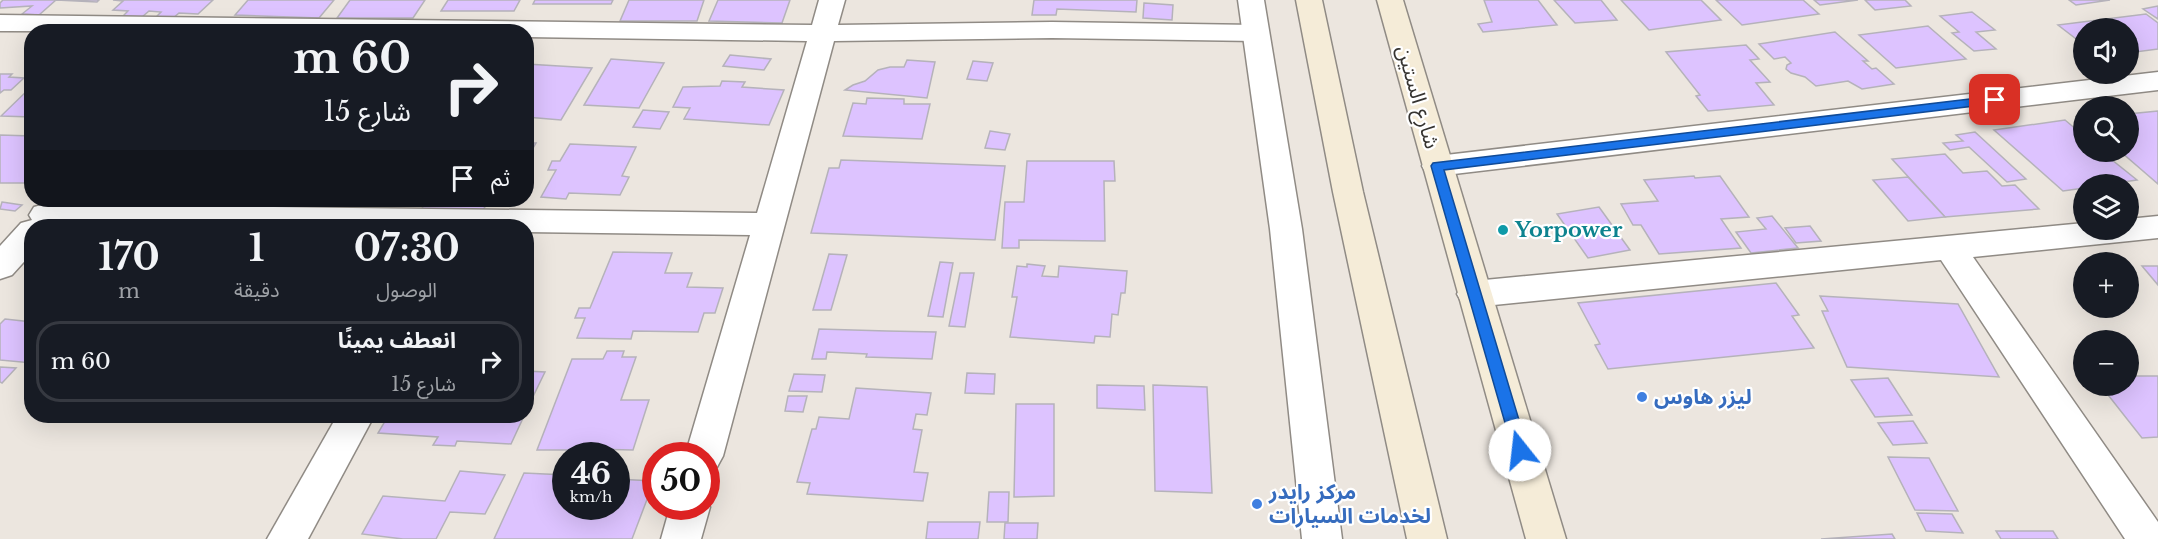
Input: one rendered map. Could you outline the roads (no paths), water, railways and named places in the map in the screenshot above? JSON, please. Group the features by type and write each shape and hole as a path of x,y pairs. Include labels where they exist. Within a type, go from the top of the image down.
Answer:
{"main road":[{"path":"1309,0 1348,192 1427,539"},
{"name":"شارع الستين","path":"1390,0 1546,539"}],"street":[{"path":"210,24 231,0"},
{"path":"708,442 832,0"},
{"path":"1251,0 1286,229 1322,539"},
{"path":"0,23 34,24"},
{"path":"534,31 823,33 1052,30 1256,33"},
{"path":"1437,166 2158,81"},
{"path":"43,218 127,219"},
{"path":"534,223 768,224"},
{"path":"1474,294 2158,227"},
{"path":"0,267 24,240"},
{"path":"1949,247 2147,539"},
{"path":"287,539 352,423"},
{"path":"681,539 686,520"}],"place":[{"name":"Yorpower","path":"1503,230"},
{"name":"ليزر هاوس","path":"1642,397"},
{"name":"مركز رايدر لخدمات السيارات","path":"1257,504"}]}
